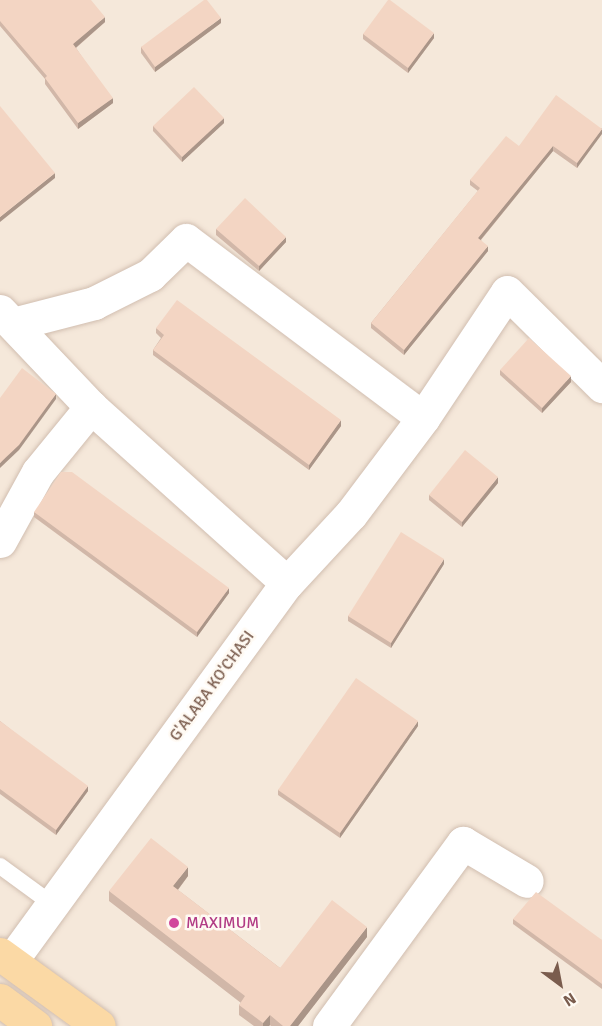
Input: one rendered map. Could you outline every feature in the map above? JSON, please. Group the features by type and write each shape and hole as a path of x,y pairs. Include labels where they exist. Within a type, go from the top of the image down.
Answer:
{"main road":[{"path":"5,958 99,1026"},
{"path":"0,1000 35,1026"}],"street":[{"path":"6,317 94,303 150,275 186,240 423,418"},
{"name":"G'ALABA KO'CHASI","path":"5,958 52,904 287,583 351,513 423,418 507,292 602,386"},
{"path":"6,317 91,407 287,583"},
{"path":"0,540 38,472 91,407"},
{"path":"329,1026 463,843 527,881"}],"lane":[{"path":"0,866 52,904"}],"shaded area":[{"path":"0,0 602,0 602,1026 0,1026"}],"building":[{"path":"0,0 91,0 105,17 73,44 113,98 78,123 45,78 47,76 0,21"},
{"path":"207,0 221,18 155,67 141,47"},
{"path":"388,0 434,33 408,68 363,34"},
{"path":"194,87 224,118 182,157 153,126"},
{"path":"556,95 602,129 577,163 553,146 478,238 488,246 404,350 371,323 480,188 470,180 506,136 519,146"},
{"path":"0,106 55,173 0,217"},
{"path":"245,198 286,237 259,266 216,229"},
{"path":"177,300 341,420 309,465 153,350 164,335 156,328"},
{"path":"529,338 571,376 542,408 500,370"},
{"path":"22,368 56,394 19,445 0,463 0,398"},
{"path":"465,450 498,477 462,522 429,495"},
{"path":"61,472 72,472 229,588 197,632 34,512"},
{"path":"401,532 444,559 391,643 348,616"},
{"path":"356,678 418,721 340,833 278,790"},
{"path":"0,721 88,786 56,830 0,789"},
{"name":"MAXIMUM","path":"151,838 188,867 173,886 280,968 332,900 367,927 290,1026 283,1026 270,1015 263,1023 239,1005 245,996 109,891"},
{"path":"536,892 602,940 602,984 513,919"}],"place":[{"name":"MAXIMUM","path":"174,923"}]}
